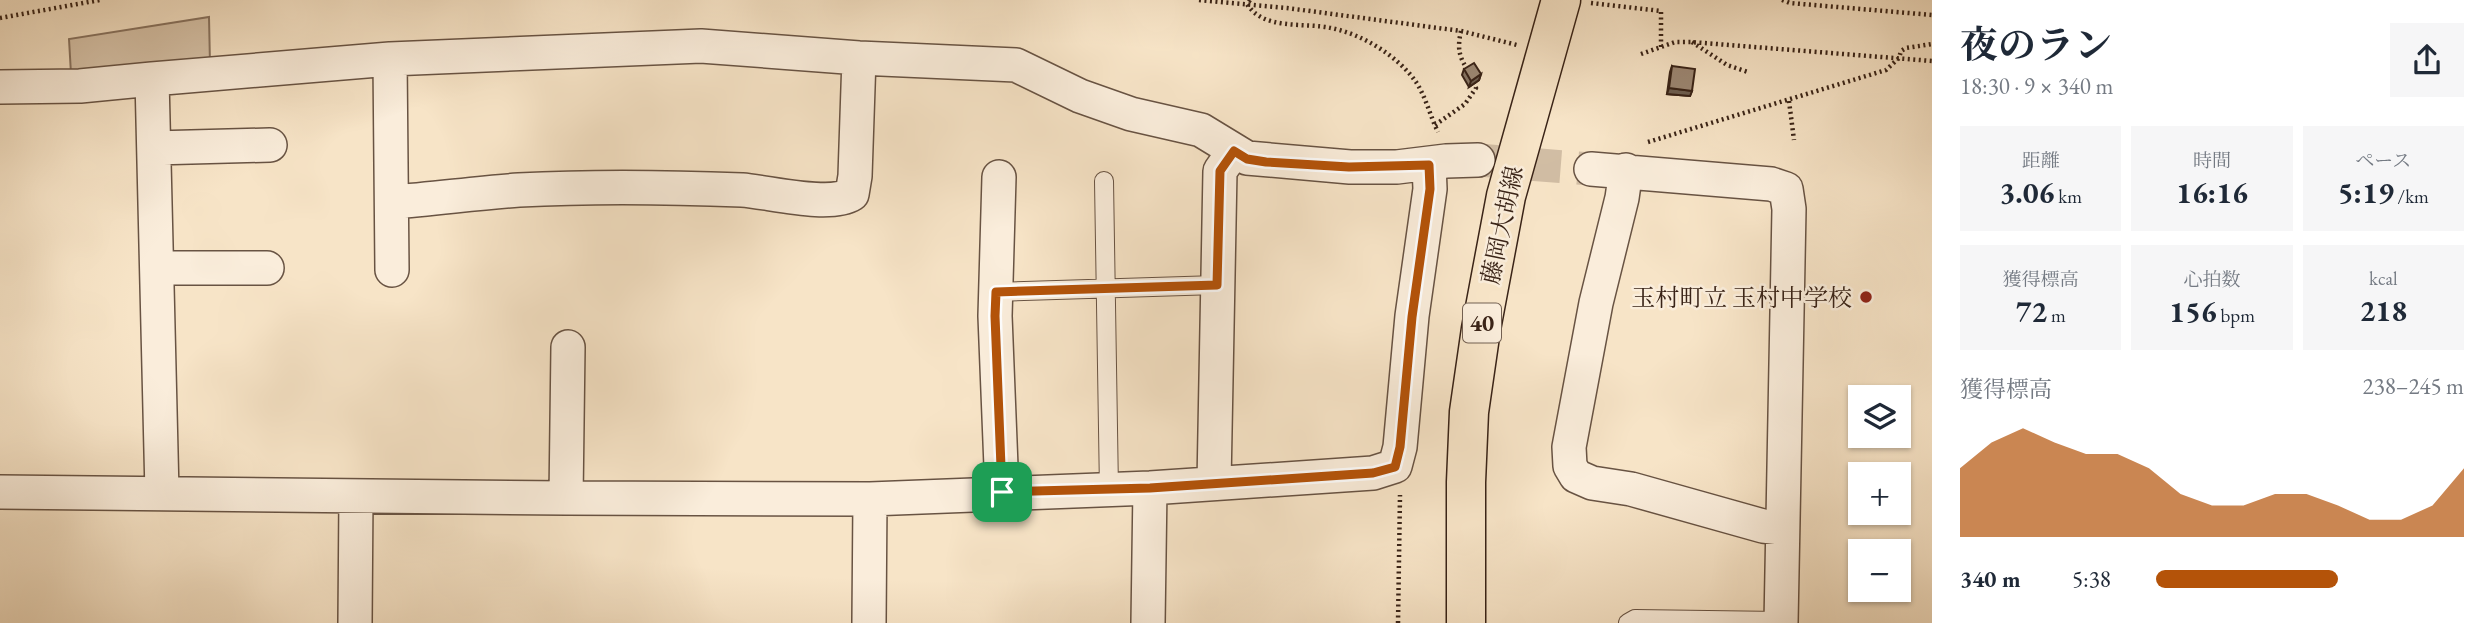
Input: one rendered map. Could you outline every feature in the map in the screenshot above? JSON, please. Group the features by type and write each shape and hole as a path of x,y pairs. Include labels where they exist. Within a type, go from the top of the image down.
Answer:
{"main road":[{"name":"藤岡大胡線","path":"1466,623 1469,412 1481,329 1506,196 1553,20"}],"street":[{"path":"0,87 80,86 390,59 701,46 859,58 1016,65 1080,96 1131,114 1201,130 1247,159 1266,162 1349,167 1435,153 1446,161 1478,160"},
{"path":"392,202 517,190 591,188 746,191 802,198 844,199 852,194 855,176 859,58"},
{"path":"390,59 392,270"},
{"path":"152,79 162,494"},
{"path":"154,148 270,145"},
{"path":"1214,483 1220,171 1234,151"},
{"path":"0,492 870,499 1150,488 1373,473 1395,467 1400,447 1412,317 1435,153"},
{"path":"1591,169 1772,184 1786,189 1789,209 1781,622"},
{"path":"1626,170 1622,198 1596,303 1569,447 1570,466 1576,476 1591,483 1631,489 1763,526 1782,528"},
{"path":"999,177 995,316 1002,492"},
{"path":"158,268 267,268"},
{"path":"566,498 568,347"},
{"path":"1148,623 1150,488"},
{"path":"355,623 356,496"},
{"path":"869,623 870,499"}],"lane":[{"path":"1104,181 1109,490"},
{"path":"996,292 1217,285"},
{"path":"1628,623 1635,619 1781,622"}],"path":[{"path":"0,18 100,0"},
{"path":"1199,0 1248,2 1461,31 1661,11 1661,47"},
{"path":"1782,0 1790,3 1932,15"},
{"path":"1248,2 1258,18 1330,27 1350,33 1367,41 1403,67 1416,83 1434,125 1435,153"},
{"path":"1434,125 1465,104 1476,88 1459,58 1461,31"},
{"path":"1641,54 1675,42 1691,42 1932,61"},
{"path":"1691,42 1727,65 1748,72"},
{"path":"1645,143 1886,70 1899,58 1900,51 1932,44"},
{"path":"1790,101 1794,140"},
{"path":"1398,623 1400,487"}],"shaded area":[{"path":"209,17 210,64 71,74 69,39"}],"building":[{"path":"1474,63 1481,74 1471,81 1464,69"},
{"path":"1672,66 1695,69 1692,91 1669,88"}],"tunnel":[{"path":"1478,160 1591,169"}],"place":[{"name":"玉村町立 玉村中学校","path":"1866,297"}],"route":[{"path":"1234,151 1247,159 1266,162 1349,167 1429,165 1430,189 1412,317 1400,447 1395,467 1373,473 1150,488 1002,492 996,292 1217,285 1220,171 1234,151"}]}
